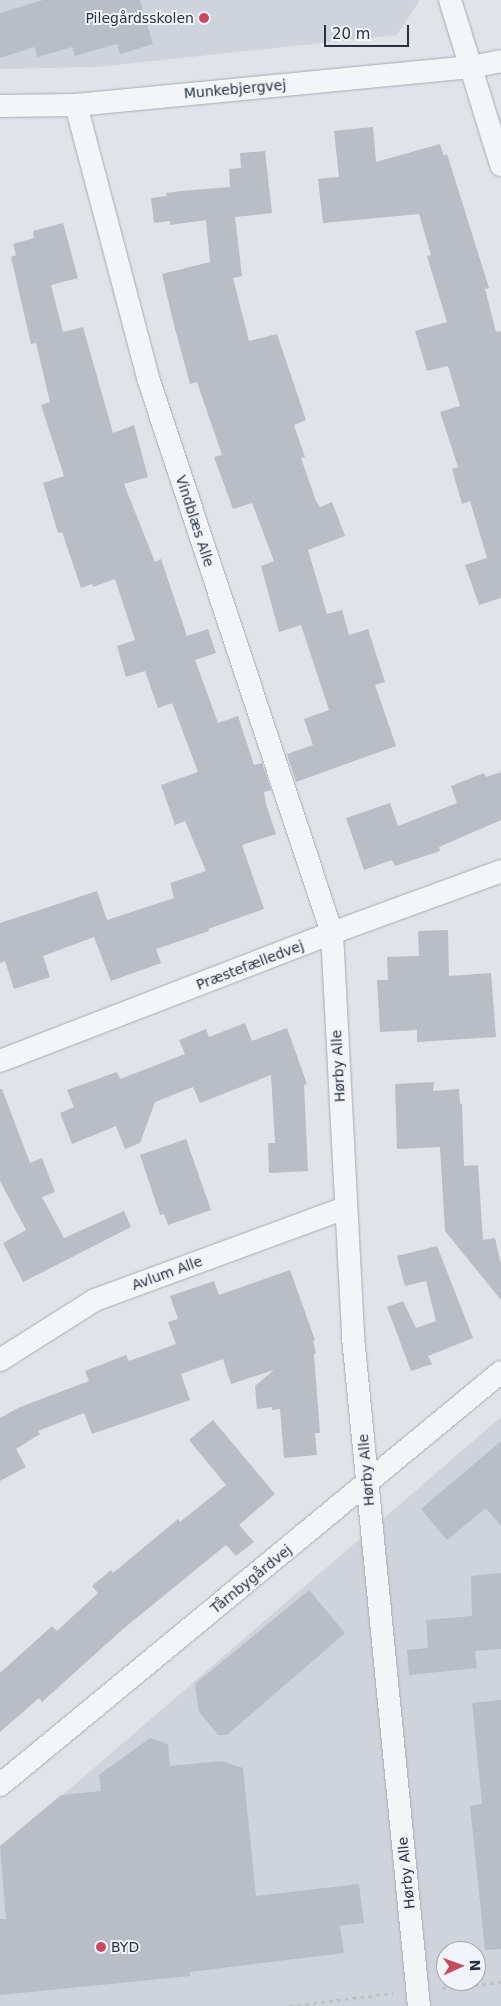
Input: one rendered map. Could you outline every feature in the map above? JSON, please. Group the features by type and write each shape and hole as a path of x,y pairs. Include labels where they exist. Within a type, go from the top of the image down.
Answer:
{"street":[{"path":"450,0 501,165"},
{"name":"Munkebjergvej","path":"0,106 76,105 471,67 501,61"},
{"name":"Vindblæs Alle","path":"76,105 148,378 332,933"},
{"name":"Præstefælledvej","path":"0,1061 332,933 501,871"},
{"name":"Hørby Alle","path":"332,933 353,1337 419,2006"},
{"name":"Avlum Alle","path":"0,1360 95,1300 345,1208"},
{"name":"Tårnbygårdvej","path":"0,1785 501,1372"}],"shaded area":[{"name":"Pilegårdsskolen","path":"0,0 420,0 397,35 96,67 0,69"},
{"path":"501,1417 501,2006 0,2006 0,1849"}],"building":[{"path":"43,0 140,0 153,44 120,54 117,44 75,56 72,47 37,57 35,47 0,58 0,13"},
{"path":"373,127 376,162 440,144 444,156 447,154 489,288 485,289 496,332 501,331 501,598 479,605 465,565 487,558 470,501 462,504 452,469 458,467 440,412 460,406 448,366 427,371 415,331 447,322 427,256 431,255 419,214 323,223 318,179 339,177 334,131"},
{"path":"265,151 272,213 235,217 242,276 233,278 249,341 277,334 306,420 294,425 305,457 301,458 316,501 320,507 332,502 345,536 308,550 327,614 342,610 349,635 368,629 385,682 375,685 396,746 296,782 287,754 313,745 304,719 329,710 301,625 279,632 261,566 274,561 252,503 233,509 214,457 222,455 197,382 190,384 173,321 162,274 210,262 206,220 170,225 170,221 154,223 151,198 167,196 166,193 230,187 229,169 241,168 240,153"},
{"path":"63,223 78,278 51,285 63,332 83,327 113,433 134,425 148,477 124,484 155,562 161,559 187,636 208,629 216,653 195,660 218,723 238,716 254,765 262,763 271,790 264,792 266,804 276,834 242,845 264,909 208,929 209,931 156,949 161,963 111,981 94,937 43,956 50,977 14,989 5,961 0,963 0,923 97,891 107,920 174,898 170,883 206,871 185,821 175,825 161,785 198,772 172,703 158,708 145,671 126,677 117,646 135,640 115,579 93,587 92,584 81,588 62,532 58,533 43,483 64,476 41,405 50,402 36,343 31,344 11,257 16,255 13,244 34,238 33,231"},
{"path":"501,772 501,820 439,847 440,851 395,866 392,860 364,870 346,818 390,803 398,826 457,803 451,786 484,773 486,777"},
{"path":"448,930 449,976 491,973 496,1037 417,1042 417,1030 380,1032 377,980 388,980 387,957 419,956 418,931"},
{"path":"245,1023 252,1041 287,1028 307,1084 304,1085 308,1171 269,1173 268,1143 275,1143 271,1075 200,1103 193,1087 155,1102 140,1143 125,1149 116,1126 72,1144 60,1113 74,1107 67,1090 117,1072 120,1079 185,1054 179,1040 206,1029 209,1037"},
{"path":"434,1082 433,1091 459,1089 460,1104 462,1104 464,1166 478,1165 483,1240 495,1238 501,1264 501,1300 445,1231 440,1147 397,1149 395,1084"},
{"path":"0,1089 2,1089 30,1163 42,1158 55,1192 42,1197 64,1238 124,1211 131,1227 23,1282 3,1243 26,1230 0,1181"},
{"path":"186,1139 211,1210 168,1225 164,1214 160,1215 140,1155"},
{"path":"437,1246 473,1338 428,1356 432,1364 411,1371 387,1307 403,1301 416,1328 436,1321 426,1281 405,1286 397,1256"},
{"path":"290,1270 315,1340 313,1341 316,1353 314,1354 320,1433 315,1433 317,1455 284,1458 280,1409 272,1410 272,1407 257,1409 255,1386 274,1370 231,1384 223,1359 181,1374 190,1400 92,1434 84,1413 38,1431 40,1434 16,1449 26,1467 0,1481 0,1418 20,1407 89,1381 85,1371 126,1355 129,1361 176,1344 168,1322 178,1319 170,1296 214,1281 219,1295"},
{"path":"213,1420 275,1494 239,1525 254,1542 236,1556 226,1545 123,1629 42,1702 39,1698 0,1732 0,1673 52,1626 57,1631 98,1593 92,1586 111,1570 113,1573 178,1519 180,1522 226,1485 189,1440"},
{"path":"501,1441 501,1526 486,1508 447,1540 421,1509"},
{"path":"501,1573 501,1649 475,1651 477,1668 409,1675 407,1650 428,1648 426,1620 472,1616 471,1576"},
{"path":"309,1590 345,1633 227,1735 218,1735 199,1712 195,1684"},
{"path":"501,1700 501,1949 486,1950 486,1941 484,1941 470,1806 482,1804 472,1703"},
{"path":"150,1738 168,1744 170,1766 221,1761 243,1768 256,1896 359,1884 364,1923 340,1926 344,1953 190,1972 190,1976 0,1995 0,1919 6,1919 0,1846 61,1795 101,1791 99,1775"}],"place":[{"name":"Pilegårdsskolen","path":"204,18"},
{"name":"BYD","path":"101,1947"}]}
